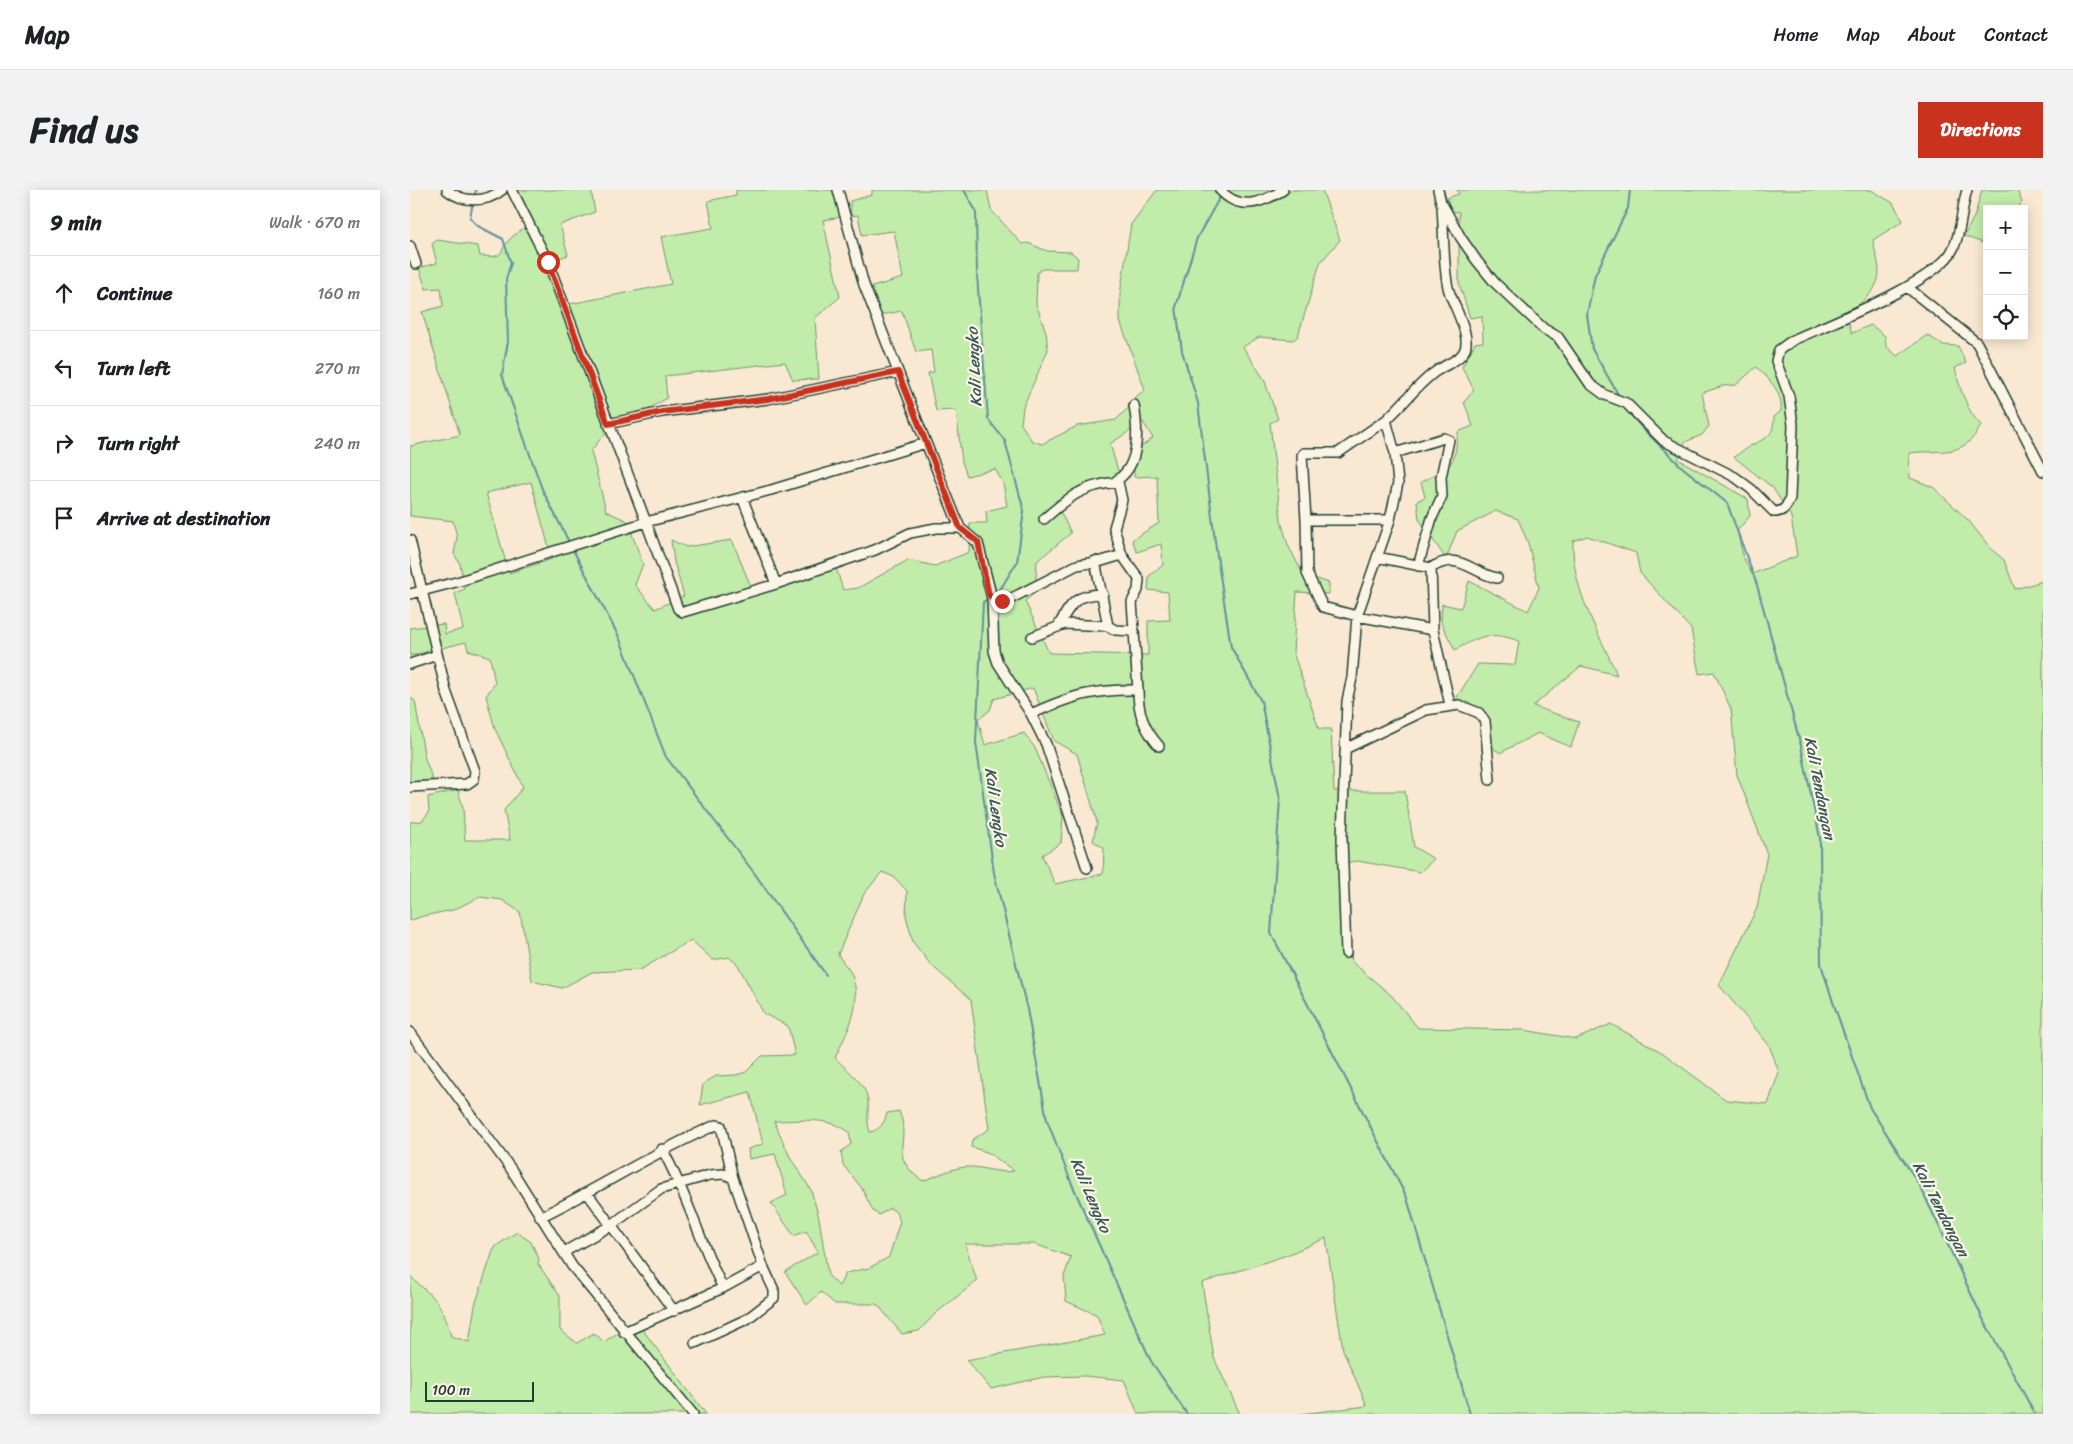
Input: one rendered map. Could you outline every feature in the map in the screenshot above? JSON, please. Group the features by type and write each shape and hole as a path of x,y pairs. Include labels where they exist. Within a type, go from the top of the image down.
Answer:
{"street":[{"path":"447,190 479,201 495,196 502,190"},
{"path":"512,190 548,262 679,611 696,610 776,584 874,550 910,533 936,528 960,528"},
{"path":"838,190 864,285 926,443 960,528 978,542 991,597 994,651 998,663 1031,714 1046,744 1087,868"},
{"path":"1223,193 1233,202 1254,202 1268,199 1283,190"},
{"path":"1434,630 1357,616 1325,608 1320,604 1307,573 1303,454 1338,453 1386,420 1416,391 1421,383 1465,352 1464,330 1456,305 1448,291 1441,202 1438,190"},
{"path":"1441,202 1461,238 1495,283 1544,329 1558,338 1590,384 1605,395 1623,402 1664,441 1735,477 1751,489 1774,512 1779,512 1786,507 1790,498 1793,425 1789,396 1776,361 1779,350 1793,340 1907,287 1948,259 1957,240 1962,204 1967,190"},
{"path":"410,246 416,264"},
{"path":"1907,287 1976,343 2043,472"},
{"path":"608,424 670,411 768,399 898,372"},
{"path":"1134,405 1137,427 1136,448 1126,473 1117,480 1122,500 1114,528 1122,555 1139,579 1138,590 1132,602 1138,690 1142,721 1148,733 1159,746"},
{"path":"1346,953 1342,838 1348,701 1352,678 1357,616 1390,520 1398,483 1395,453 1386,420"},
{"path":"1395,453 1444,438 1449,440 1441,477 1442,496 1432,518 1418,566"},
{"path":"410,594 555,551 587,539 742,497 926,443"},
{"path":"1044,519 1076,492 1090,486 1118,482"},
{"path":"742,497 776,584"},
{"path":"1306,520 1390,520"},
{"path":"410,540 446,691 475,771 474,779 467,784 410,787"},
{"path":"991,597 998,601 1010,599 1066,569 1122,555"},
{"path":"1377,558 1431,568 1443,562 1454,561 1484,575 1497,578"},
{"path":"1095,561 1108,626"},
{"path":"1431,568 1434,630 1450,705"},
{"path":"1060,625 1075,600 1085,596 1103,594"},
{"path":"1032,637 1060,625 1108,626 1115,630 1134,631"},
{"path":"410,664 437,655"},
{"path":"1031,714 1085,693 1106,690 1138,690"},
{"path":"1347,748 1380,734 1408,717 1450,705 1471,709 1479,713 1485,721 1490,780"},
{"path":"410,1032 510,1170 580,1277 692,1414"},
{"path":"540,1217 588,1194 662,1149 718,1125 721,1126 733,1178 763,1266 774,1290 772,1301 748,1319 695,1343"},
{"path":"662,1149 679,1183 706,1254 723,1288"},
{"path":"564,1252 610,1226 650,1195 679,1183 717,1174 729,1175 733,1178"},
{"path":"588,1194 674,1311"},
{"path":"624,1332 723,1288 763,1266"}],"green space":[{"path":"505,190 591,190 595,212 560,225 568,255 543,264 560,306 671,284 661,237 713,228 708,201 736,195 736,190 833,190 841,217 823,220 840,297 815,318 819,379 793,380 785,362 665,376 667,398 602,437 591,451 606,511 634,524 632,534 643,564 635,585 655,609 684,596 674,562 671,540 686,547 732,540 751,587 833,558 843,590 858,588 908,560 935,566 969,552 970,523 987,523 986,511 1007,506 1003,483 995,469 967,476 962,462 956,410 936,411 928,373 934,372 931,350 916,352 902,311 881,315 872,287 903,278 894,231 862,235 858,215 851,216 850,201 872,195 872,190 987,190 991,210 1022,244 1028,243 1047,251 1071,252 1078,258 1077,269 1042,269 1037,273 1036,304 1046,332 1048,350 1023,407 1021,424 1032,441 1042,444 1077,426 1116,420 1129,407 1134,398 1145,390 1120,321 1120,294 1131,224 1157,190 1322,190 1340,240 1320,263 1298,336 1293,340 1259,337 1243,347 1264,379 1278,419 1270,423 1281,521 1288,545 1303,574 1329,583 1329,594 1297,592 1293,652 1319,729 1331,729 1334,791 1405,791 1414,847 1434,859 1420,872 1357,861 1342,863 1352,962 1392,996 1418,1028 1524,1030 1576,1039 1611,1024 1663,1053 1726,1100 1768,1104 1779,1072 1769,1045 1719,985 1757,908 1767,854 1737,775 1731,709 1714,672 1699,674 1691,629 1640,573 1636,553 1587,536 1573,541 1576,576 1581,593 1617,675 1581,666 1533,706 1579,722 1571,747 1538,733 1500,753 1484,741 1478,717 1454,702 1478,664 1515,665 1519,641 1493,635 1479,638 1455,650 1441,623 1442,604 1461,608 1469,581 1528,611 1539,588 1528,543 1518,519 1496,511 1457,531 1446,559 1419,519 1417,501 1425,497 1421,482 1445,469 1450,464 1455,453 1458,432 1473,426 1464,402 1474,390 1462,367 1475,343 1483,342 1482,316 1470,318 1459,283 1459,212 1451,211 1447,198 1459,194 1457,190 1871,190 1893,203 1903,221 1873,240 1879,267 1878,278 1873,291 1846,313 1852,333 1871,325 1885,336 1886,346 1897,356 1927,335 1943,345 1958,346 1966,363 1955,368 1959,383 1968,406 1981,425 1974,436 1959,448 1909,453 1910,478 1933,487 1968,520 1992,550 2004,560 2015,589 2043,581 2043,1414 1300,1414 1367,1406 1343,1350 1326,1238 1287,1255 1202,1283 1214,1358 1240,1414 1138,1414 1124,1380 1085,1376 1044,1377 991,1389 966,1360 1105,1335 1097,1315 1066,1301 1064,1276 1071,1257 1034,1244 965,1244 977,1281 936,1313 919,1331 902,1334 877,1304 835,1304 821,1292 807,1305 785,1272 818,1252 806,1231 794,1236 771,1203 787,1195 775,1154 749,1159 748,1149 763,1144 750,1092 700,1105 703,1084 716,1076 736,1075 746,1072 762,1056 795,1055 788,1026 764,1014 738,965 729,957 713,960 691,940 640,970 592,972 562,988 532,981 520,912 502,900 480,897 453,910 423,916 410,921 410,822 422,821 429,812 428,797 458,790 463,808 465,840 510,840 504,810 523,787 495,729 486,696 495,683 490,657 468,650 466,642 410,656 410,628 444,624 445,634 463,629 455,593 465,589 460,564 454,554 457,537 453,521 410,516 410,446 460,435 422,312 443,306 441,288 426,289 419,268 437,263 432,244 437,240 478,246 480,256 498,255 511,238 526,226 528,222 529,216 522,198 513,201","holes":["1756,367 1774,386 1780,398 1781,411 1774,417 1773,428 1770,434 1734,457 1773,488 1791,517 1797,556 1752,574 1744,559 1737,531 1750,516 1748,499 1678,459 1685,442 1702,435 1709,426 1702,393 1723,386 1736,385","1143,422 1153,438 1134,452 1134,477 1157,476 1159,523 1132,540 1137,552 1161,544 1163,565 1149,576 1148,590 1168,592 1170,620 1148,621 1148,655 1049,653 1025,601 1035,593 1037,561 1071,533 1055,501 1089,482 1120,477 1110,444","531,482 552,559 509,573 486,493","1033,688 1054,741 1077,754 1097,822 1093,841 1104,848 1103,874 1055,884 1042,855 1061,843 1063,816 1035,748 1024,733 985,745 978,720 990,710 994,699","882,872 894,877 907,891 906,916 913,942 931,965 971,1000 989,1129 972,1140 971,1147 989,1153 1014,1171 966,1167 923,1181 905,1164 902,1148 902,1122 899,1111 887,1113 882,1125 870,1132 868,1101 864,1088 835,1058 853,1017 856,996 851,973 838,954 864,894","774,1121 823,1121 849,1132 851,1144 841,1152 843,1165 861,1187 873,1211 879,1215 890,1208 896,1212 900,1221 889,1257 869,1268 846,1273 839,1286 828,1275 819,1218 811,1190 790,1157"]},
{"path":"1982,190 2017,190 2022,202 2020,205 1983,205 1983,243 1964,236 1975,215"},
{"path":"410,697 415,701 425,759 433,780 410,782"},
{"path":"517,1232 531,1242 539,1259 538,1264 560,1296 560,1330 577,1343 594,1333 604,1342 636,1321 706,1414 410,1414 410,1276 437,1302 444,1315 451,1336 469,1342 475,1305 493,1251 496,1246"}],"waterway":[{"path":"474,197 476,190"},
{"name":"Kali Lengko","path":"964,190 976,211 977,275 988,419 1005,441 1024,511 1017,562 1001,588 993,594"},
{"name":"Kali Tendangan","path":"1619,396 1592,349 1587,314 1595,275 1628,208 1630,190"},
{"path":"1221,195 1197,238 1176,307 1182,351 1198,403 1216,549 1231,647 1261,701 1280,799 1271,933 1407,1198 1470,1414"},
{"path":"473,202 470,218 478,226 503,239 511,263 506,279 508,341 502,375 542,489 570,544"},
{"name":"Kali Tendangan","path":"1626,409 1643,429 1682,467 1727,503 1757,585 1801,746 1820,838 1821,964 1834,1005 1870,1108 1920,1186 1982,1317 2035,1414"},
{"path":"572,548 619,637 666,757 755,874 826,975"},
{"name":"Kali Lengko","path":"990,597 983,602 976,742 994,873 1027,1009 1047,1120 1071,1182 1151,1361 1187,1414"}],"route":[{"path":"548,262 579,341 608,424 662,412 768,399 898,372 960,528 978,542 989,595 998,601 1002,601"}]}
